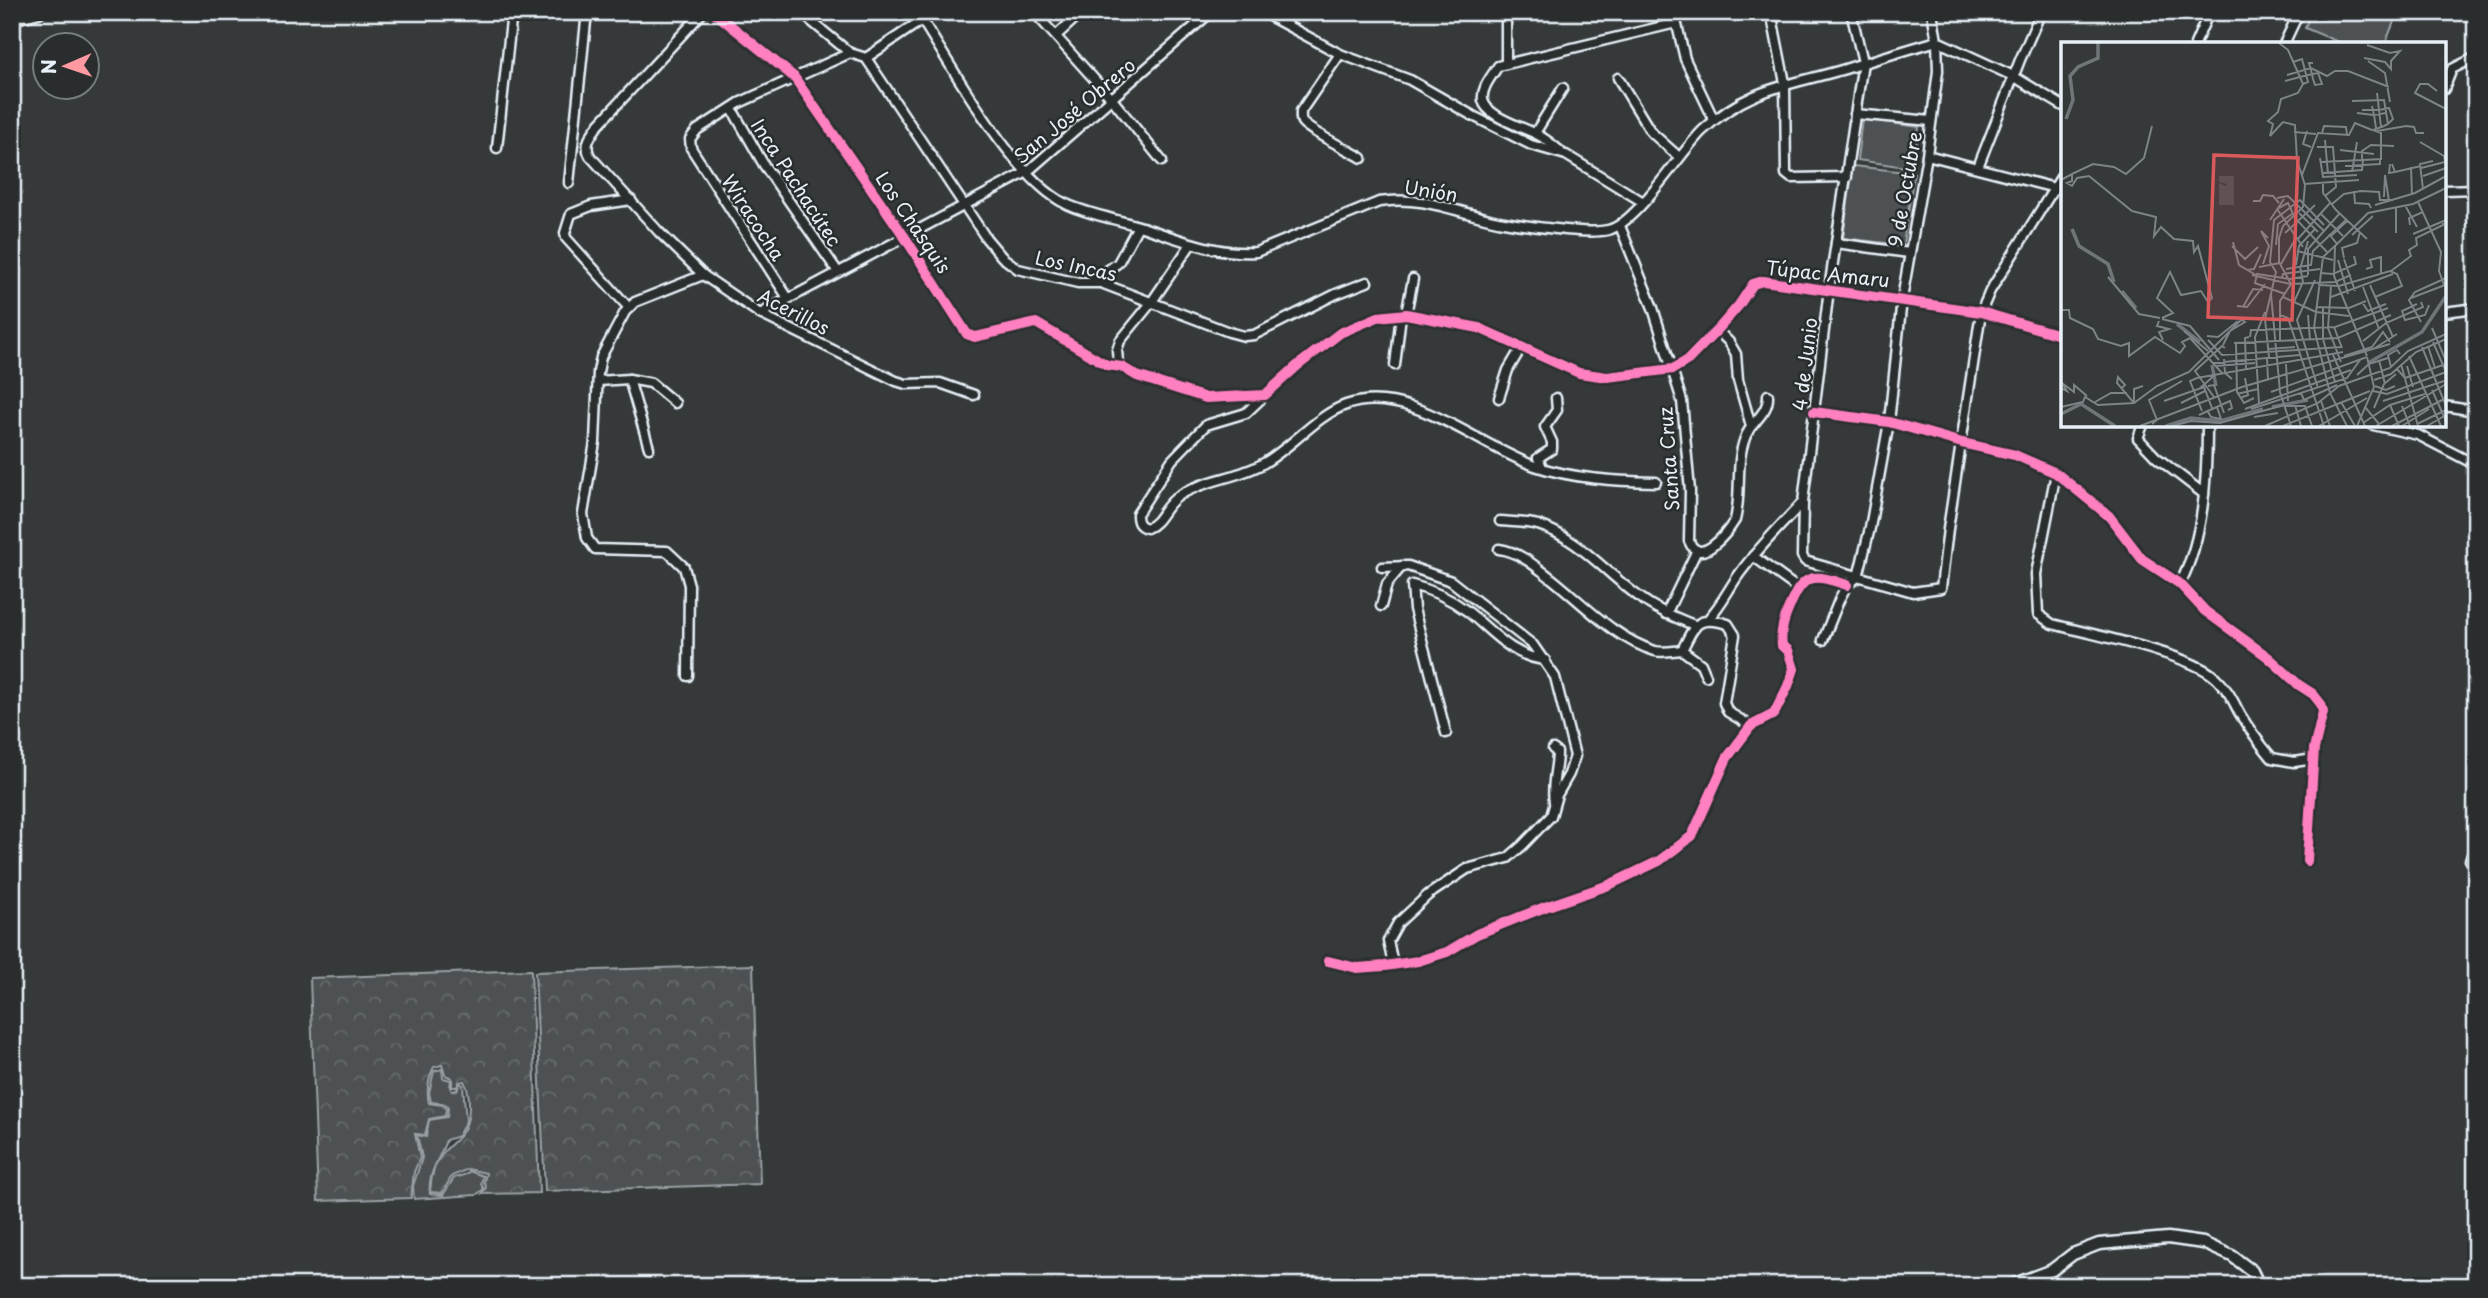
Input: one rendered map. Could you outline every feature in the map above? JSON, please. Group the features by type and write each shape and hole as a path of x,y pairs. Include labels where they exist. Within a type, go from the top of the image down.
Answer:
{"street":[{"path":"12,19 39,12"},
{"path":"497,148 512,12"},
{"path":"569,183 587,12"},
{"name":"Acerillos","path":"703,12 590,136 587,150 659,232 703,275 760,314 896,381 906,384 940,383 974,395"},
{"name":"Los Chasquis","path":"714,12 794,77 905,236 967,334 975,337 1036,323 1107,365 1122,367"},
{"path":"800,12 850,53 866,58 927,16"},
{"path":"913,12 927,16"},
{"path":"1034,12 1112,99 1162,161"},
{"path":"1056,35 1082,12"},
{"name":"San José Obrero","path":"760,314 1027,172 1211,12"},
{"path":"1262,12 1340,54 1410,80 1531,145 1566,155"},
{"path":"1506,12 1506,63"},
{"path":"1674,12 1693,78 1714,120"},
{"path":"1771,12 1785,83 1784,168 1791,178 1847,177"},
{"name":"4 de Junio","path":"1852,12 1863,62 1829,289 1803,502 1802,556 1805,561 1858,577"},
{"name":"9 de Octubre","path":"1858,577 1870,528 1889,422 1902,299 1927,155 1938,71 1932,12"},
{"path":"1979,167 2013,76 2041,12"},
{"path":"2196,42 2208,12"},
{"path":"2285,42 2299,12"},
{"name":"Unión","path":"927,16 988,123 1040,186 1065,203 1096,215 1191,244 1239,253 1256,252 1379,202 1401,199 1440,205 1498,221 1549,229 1601,231 1620,226"},
{"path":"1643,202 1535,133 1498,116 1486,106 1483,99 1487,82 1498,66 1676,23"},
{"path":"1620,226 1714,120 1742,101 1785,83 1937,41 2013,76 2061,105"},
{"path":"732,109 739,103 850,53"},
{"path":"1340,54 1301,111 1300,117 1313,130 1362,158"},
{"path":"2446,84 2452,69 2476,57"},
{"name":"Los Incas","path":"866,58 986,238 1002,257 1018,269 1079,283 1105,284 1244,336 1254,335 1336,294 1367,282"},
{"path":"1618,78 1651,132 1679,157"},
{"path":"1535,133 1563,88"},
{"name":"Wiracocha","path":"732,109 693,135 690,144 788,298"},
{"name":"Inca Pachacútec","path":"732,109 764,165 838,272"},
{"path":"1855,114 1931,121"},
{"path":"1927,155 2055,188"},
{"path":"1823,640 1847,585 1858,577 1913,592 1941,588 1981,312 1990,291 2061,178"},
{"path":"2446,190 2476,189"},
{"path":"629,308 566,238 565,233 571,215 591,206 631,200"},
{"path":"1092,282 1118,263 1138,226"},
{"name":"Santa Cruz","path":"1620,226 1653,308 1682,401 1690,491 1690,544 1697,550"},
{"path":"1836,243 1909,253"},
{"path":"1191,244 1121,341 1118,361 1122,367 1137,376 1206,398 1265,395"},
{"path":"688,676 689,585 684,567 667,551 595,549 587,538 583,514 595,442 601,357 625,312 635,302 703,275"},
{"path":"1395,365 1412,279"},
{"name":"Túpac Amaru","path":"1673,369 1688,360 1717,330 1753,284 1763,281 1981,312 2061,335"},
{"path":"2446,312 2476,308"},
{"path":"1656,482 1580,477 1542,467 1490,445 1416,408 1376,400 1346,405 1336,410 1254,469 1198,485 1167,503 1155,524 1147,528 1137,520 1137,514 1148,494 1180,452 1206,425 1246,413 1297,366 1340,332 1378,317 1403,315 1479,328 1579,373 1607,377 1673,369"},
{"path":"1717,330 1736,354 1738,380 1751,426"},
{"path":"1499,398 1508,370 1521,348"},
{"path":"598,381 629,379 651,383 675,403"},
{"path":"629,379 649,448"},
{"path":"1666,614 1697,550 1705,551 1712,547 1729,531 1735,520 1741,454 1746,434 1766,410 1768,395"},
{"path":"1542,467 1538,458 1552,449 1552,442 1545,427 1557,410 1556,398"},
{"path":"2446,405 2476,411"},
{"path":"1814,412 1889,422 2015,455 2056,473 2109,516 2142,559 2180,584 2205,611 2313,694 2321,704 2323,712 2316,734 2307,861"},
{"path":"2142,427 2137,438 2155,457 2204,494"},
{"path":"2180,584 2189,568 2204,494 2207,427"},
{"path":"2381,427 2418,436 2476,465"},
{"path":"2056,473 2036,574 2038,614 2052,624 2201,667 2230,693 2241,715 2272,758 2294,762 2314,760"},
{"path":"1682,650 1694,625 1709,618 1723,603 1753,556 1803,502"},
{"path":"1500,521 1528,523 1550,530 1574,545 1644,601 1666,614 1694,625"},
{"path":"1499,549 1509,550 1533,563 1630,640 1657,652 1682,650 1701,664 1706,676"},
{"path":"1753,556 1797,588"},
{"path":"1381,606 1387,584 1402,566"},
{"path":"1382,567 1402,566 1451,580 1532,645 1555,677 1575,755 1551,816 1523,845 1508,858 1468,869 1428,895 1398,923 1388,941 1394,964"},
{"path":"1328,961 1357,968 1385,967 1447,952 1478,934 1609,885 1658,861 1692,836 1727,758 1751,726 1774,714 1794,669 1788,650 1782,646 1781,641 1784,620 1797,588 1813,577 1847,585"},
{"path":"1446,733 1414,609 1412,585 1446,598 1467,611 1515,650 1534,659 1545,660"},
{"path":"1709,618 1728,624 1735,635 1724,703 1728,712 1751,726"},
{"path":"1553,749 1557,752 1552,791 1555,804"},
{"path":"2476,845 2470,860 2476,859"},
{"path":"2009,1286 2052,1270 2073,1254 2099,1244 2168,1238 2203,1243 2232,1256 2252,1271 2259,1286"}],"green space":[{"path":"2311,12 2398,12 2386,42 2338,42 2305,28"},
{"path":"1862,119 1919,127 1913,168 1857,160"},
{"path":"1853,166 1914,173 1903,245 1843,238"},
{"path":"753,965 760,1184 545,1191 535,972"},
{"path":"531,970 539,1193 482,1194 486,1187 486,1173 468,1169 452,1176 442,1193 430,1192 438,1159 460,1135 468,1119 468,1091 464,1081 459,1082 457,1087 452,1087 452,1078 445,1075 442,1065 434,1067 428,1094 429,1103 443,1105 446,1109 445,1116 429,1119 425,1135 415,1134 420,1158 414,1172 411,1198 318,1201 310,978"},
{"path":"442,1069 443,1078 451,1080 452,1091 457,1090 460,1083 463,1085 466,1121 458,1136 446,1140 432,1173 430,1194 443,1195 454,1178 469,1171 483,1176 481,1184 484,1189 476,1195 414,1199 413,1186 422,1158 417,1135 426,1137 429,1120 447,1117 448,1108 445,1104 431,1102 429,1093 434,1071"}],"cycle path":[{"path":"714,12 794,77 904,236 967,334 975,337 1036,323 1107,365 1122,367 1137,376 1206,398 1265,395 1340,333 1378,317 1406,314 1479,328 1579,373 1607,377 1673,369 1688,360 1720,327 1753,284 1763,281 1981,312 2061,335"},
{"path":"1814,412 1889,422 2015,455 2056,473 2109,516 2142,559 2180,584 2205,611 2313,694 2321,704 2323,712 2314,749 2307,861"},
{"path":"1328,961 1357,968 1418,961 1447,952 1477,934 1609,885 1659,861 1692,836 1727,758 1751,726 1774,714 1794,669 1788,650 1782,646 1782,637 1786,617 1799,588 1804,582 1817,578 1847,585"}]}
